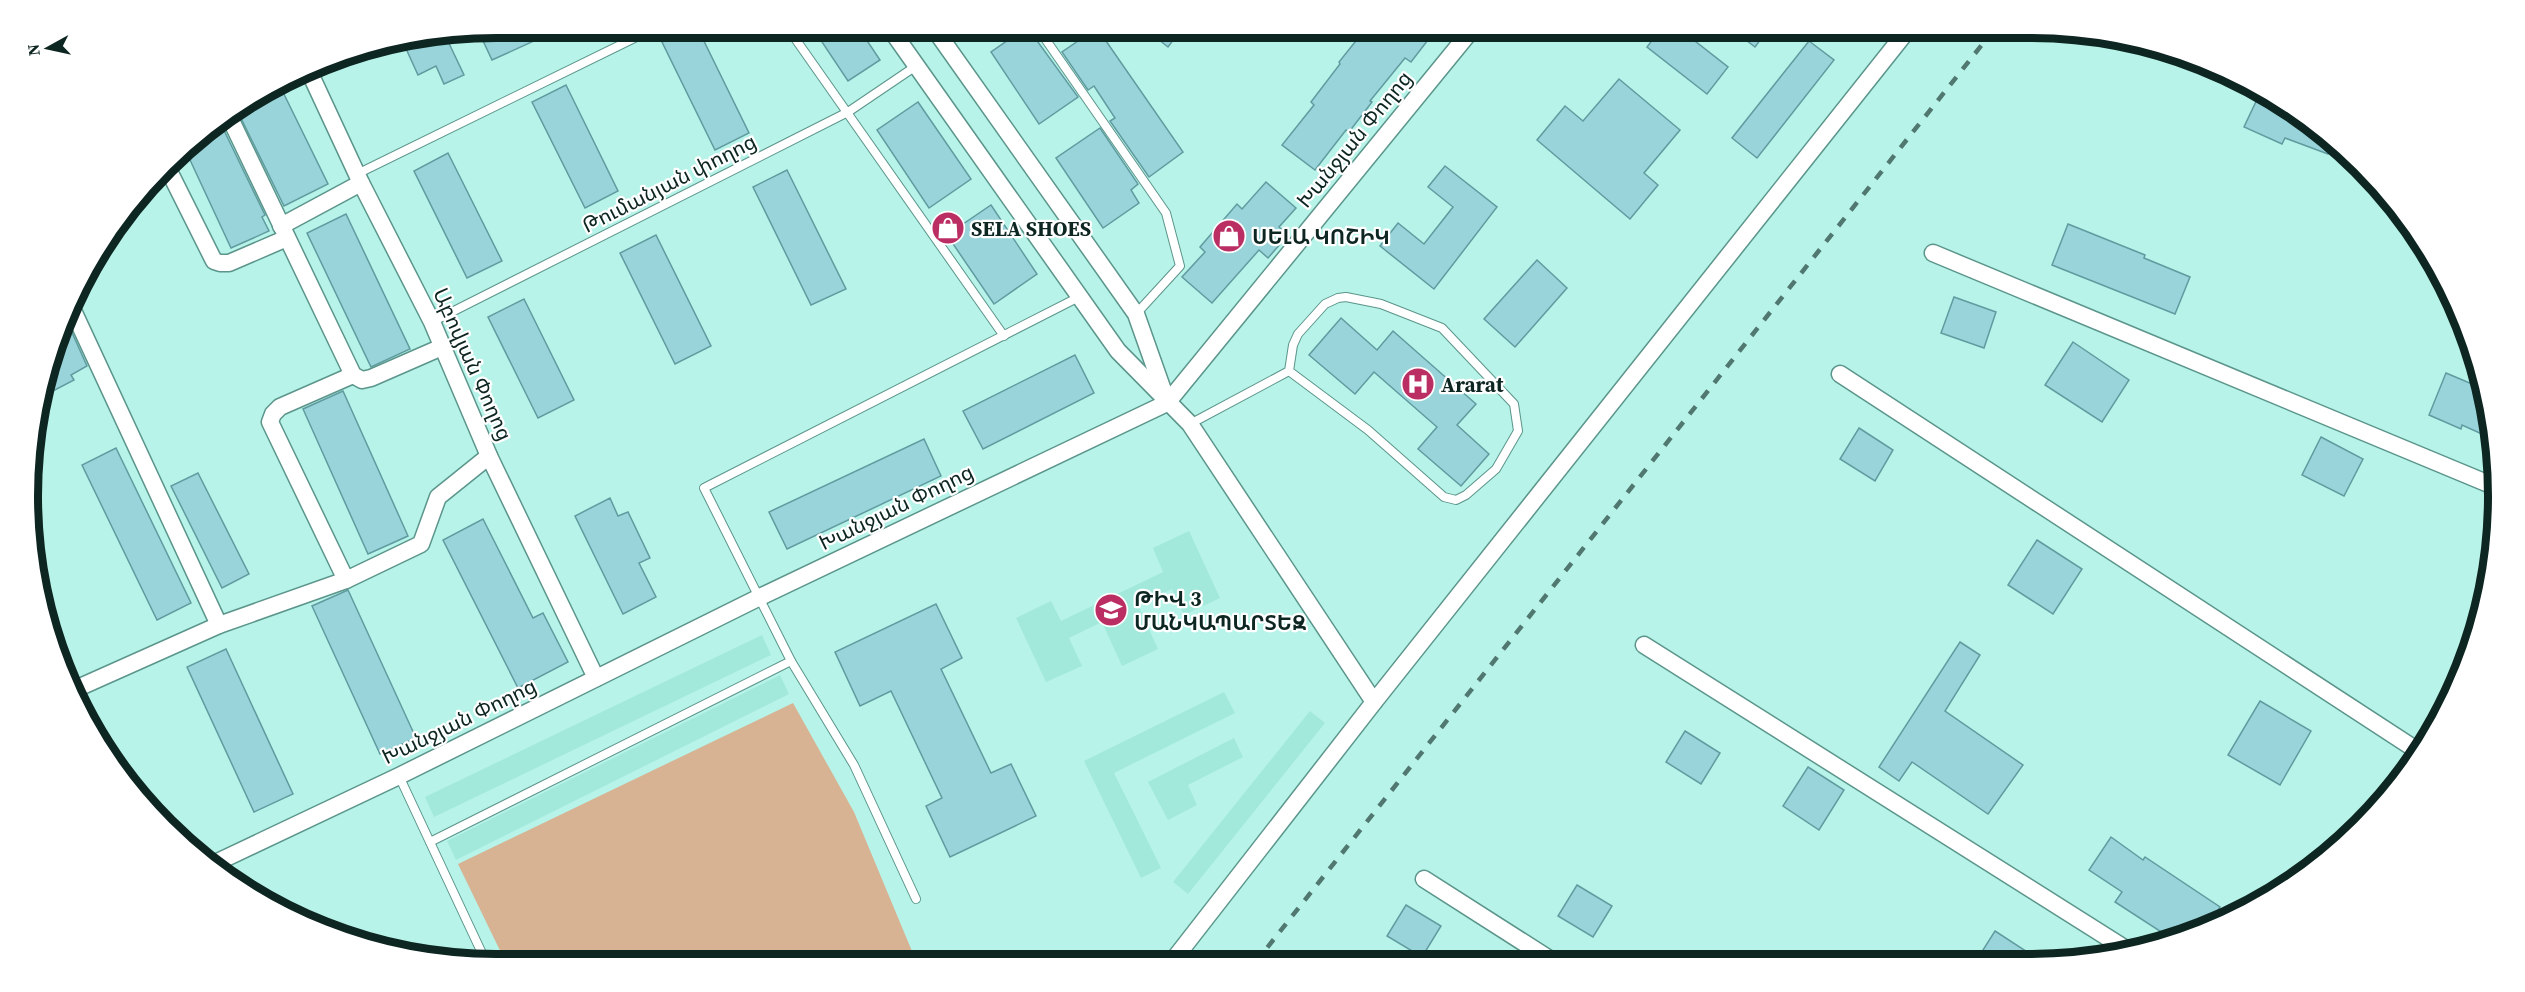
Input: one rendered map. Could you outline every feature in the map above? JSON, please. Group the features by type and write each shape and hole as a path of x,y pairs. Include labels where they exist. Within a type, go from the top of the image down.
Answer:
{"street":[{"path":"897,38 1118,351 1190,424 1374,702"},
{"path":"946,38 1136,314 1167,403"},
{"name":"Խանջյան Փողոց","path":"218,861 399,776 760,597 1167,403 1465,38"},
{"path":"1178,954 1374,702 1901,38"},
{"name":"Աբովյան Փողոց","path":"311,76 359,179 432,322 489,456 596,678"},
{"path":"232,122 353,375 362,380 371,378 442,347"},
{"path":"170,174 214,261 220,264 229,263 284,232 359,179"},
{"path":"1933,253 2488,484"},
{"path":"75,315 219,625"},
{"path":"1840,374 2412,747"},
{"path":"346,580 270,422 273,414 280,407 353,375"},
{"path":"80,687 219,625 346,580 421,544 438,497 489,456"},
{"path":"1644,645 2120,945"},
{"path":"1424,879 1541,954"}],"lane":[{"path":"359,179 635,38"},
{"path":"795,38 1004,336"},
{"path":"1045,38 1166,213 1180,266 1136,314"},
{"name":"Թումանյան փողոց","path":"432,322 848,112 916,66"},
{"path":"916,899 854,765 791,661 704,488 1079,297"},
{"path":"1346,297 1381,304 1442,328 1514,404 1518,431 1496,469 1466,495 1456,500 1444,497 1368,430 1288,371 1293,345 1298,334 1325,304 1346,297"},
{"path":"1190,424 1288,371"},
{"path":"430,842 791,661"},
{"path":"399,776 482,954"}],"shaded area":[{"name":"ԹԻՎ 3 ՄԱՆԿԱՊԱՐՏԵԶ","path":"1189,531 1220,598 1184,615 1172,589 1138,605 1158,649 1122,666 1102,622 1069,638 1082,666 1046,682 1016,618 1051,601 1061,621 1163,572 1153,548"},
{"path":"762,635 771,655 434,817 425,797"},
{"path":"780,675 789,694 456,860 447,841"},
{"path":"1224,692 1235,713 1114,773 1161,868 1141,878 1084,761"},
{"path":"793,703 854,812 913,954 502,954 458,864"},
{"path":"1310,711 1325,723 1188,894 1173,882"},
{"path":"1234,738 1243,757 1188,785 1197,805 1168,820 1148,782"}],"building":[{"path":"482,38 532,38 534,41 492,60"},
{"path":"670,38 702,38 749,133 715,150 662,42"},
{"path":"819,38 865,38 880,60 848,81"},
{"path":"1011,38 1035,38 1078,97 1039,124 991,52"},
{"path":"1082,38 1104,38 1183,152 1149,177 1110,121 1115,118 1094,86 1088,90 1062,52"},
{"path":"1157,38 1175,38 1168,47"},
{"path":"1358,38 1430,38 1411,62 1405,58 1370,101 1372,102 1349,132 1346,130 1315,170 1282,145 1314,105 1311,102 1340,64 1339,62"},
{"path":"1654,38 1691,38 1728,67 1707,94 1647,47"},
{"path":"1743,38 1762,38 1755,47"},
{"path":"447,40 464,75 444,84 436,66 418,75 405,46"},
{"path":"1809,41 1834,60 1757,158 1732,138"},
{"path":"1619,79 1680,130 1644,173 1658,185 1630,219 1537,140 1565,106 1583,121"},
{"path":"566,85 618,191 585,208 532,102"},
{"path":"282,91 328,184 284,206 240,116"},
{"path":"2257,99 2308,132 2330,150 2328,154 2285,138 2282,144 2244,127"},
{"path":"918,102 971,179 929,208 877,130"},
{"path":"223,128 265,215 262,217 269,231 231,248 188,156"},
{"path":"1100,128 1138,184 1131,190 1139,203 1103,228 1056,158"},
{"path":"448,153 502,261 467,278 414,171"},
{"path":"1445,166 1497,207 1434,289 1380,246 1398,223 1424,244 1453,207 1428,187"},
{"path":"787,170 846,289 811,305 753,187"},
{"path":"1266,182 1296,208 1279,227 1288,235 1268,258 1259,250 1212,303 1182,277 1205,252 1200,247 1237,204 1242,209"},
{"path":"991,205 1037,274 994,304 947,235"},
{"path":"346,214 410,349 371,367 307,233"},
{"path":"2068,224 2145,255 2144,258 2190,277 2175,314 2052,265"},
{"path":"656,235 711,346 675,364 620,253"},
{"path":"1537,260 1567,288 1515,347 1484,319"},
{"path":"1954,297 1996,312 1984,348 1941,333"},
{"path":"524,299 574,400 538,418 488,317"},
{"path":"1341,318 1377,350 1393,331 1476,404 1457,425 1489,454 1461,486 1418,449 1437,427 1374,372 1355,394 1309,355"},
{"path":"70,327 87,366 71,375 74,380 53,391 51,386 53,377"},
{"path":"2073,342 2129,380 2102,422 2045,385"},
{"path":"1075,355 1094,393 983,449 963,411"},
{"path":"2446,373 2474,385 2484,435 2462,425 2461,429 2429,415"},
{"path":"343,391 408,536 368,554 303,409"},
{"path":"1859,428 1893,450 1875,481 1840,459"},
{"path":"2321,437 2363,459 2344,496 2302,475"},
{"path":"924,439 941,476 787,549 769,512"},
{"path":"116,448 191,603 157,620 82,465"},
{"path":"198,473 249,574 222,588 171,486"},
{"path":"610,498 618,516 628,512 650,558 639,563 656,597 623,614 575,516"},
{"path":"483,519 533,618 543,613 568,662 518,688 443,540"},
{"path":"2037,540 2082,569 2053,614 2008,585"},
{"path":"348,590 416,738 380,754 312,606"},
{"path":"936,604 962,658 941,669 991,773 1011,764 1036,816 950,857 926,806 942,798 891,691 860,706 835,652"},
{"path":"1960,642 1980,655 1945,711 2023,765 1988,814 1912,762 1899,781 1879,767"},
{"path":"226,649 293,794 254,812 187,667"},
{"path":"2260,701 2311,731 2280,785 2228,755"},
{"path":"1685,731 1720,753 1701,784 1666,762"},
{"path":"1808,767 1844,790 1819,830 1783,806"},
{"path":"2111,837 2143,860 2145,857 2220,907 2215,915 2164,934 2115,902 2122,892 2089,870"},
{"path":"1577,885 1612,906 1593,937 1558,916"},
{"path":"1406,905 1441,926 1424,954 1417,954 1387,936"},
{"path":"1995,931 2030,954 2029,954 1980,954"}],"railway":[{"path":"1262,954 1987,38"}],"place":[{"name":"SELA SHOES","path":"948,228"},
{"name":"ՍԵԼԱ ԿՈՇԻԿ","path":"1229,236"},
{"name":"Ararat","path":"1418,384"},
{"name":"ԹԻՎ 3 ՄԱՆԿԱՊԱՐՏԵԶ","path":"1111,610"}]}
